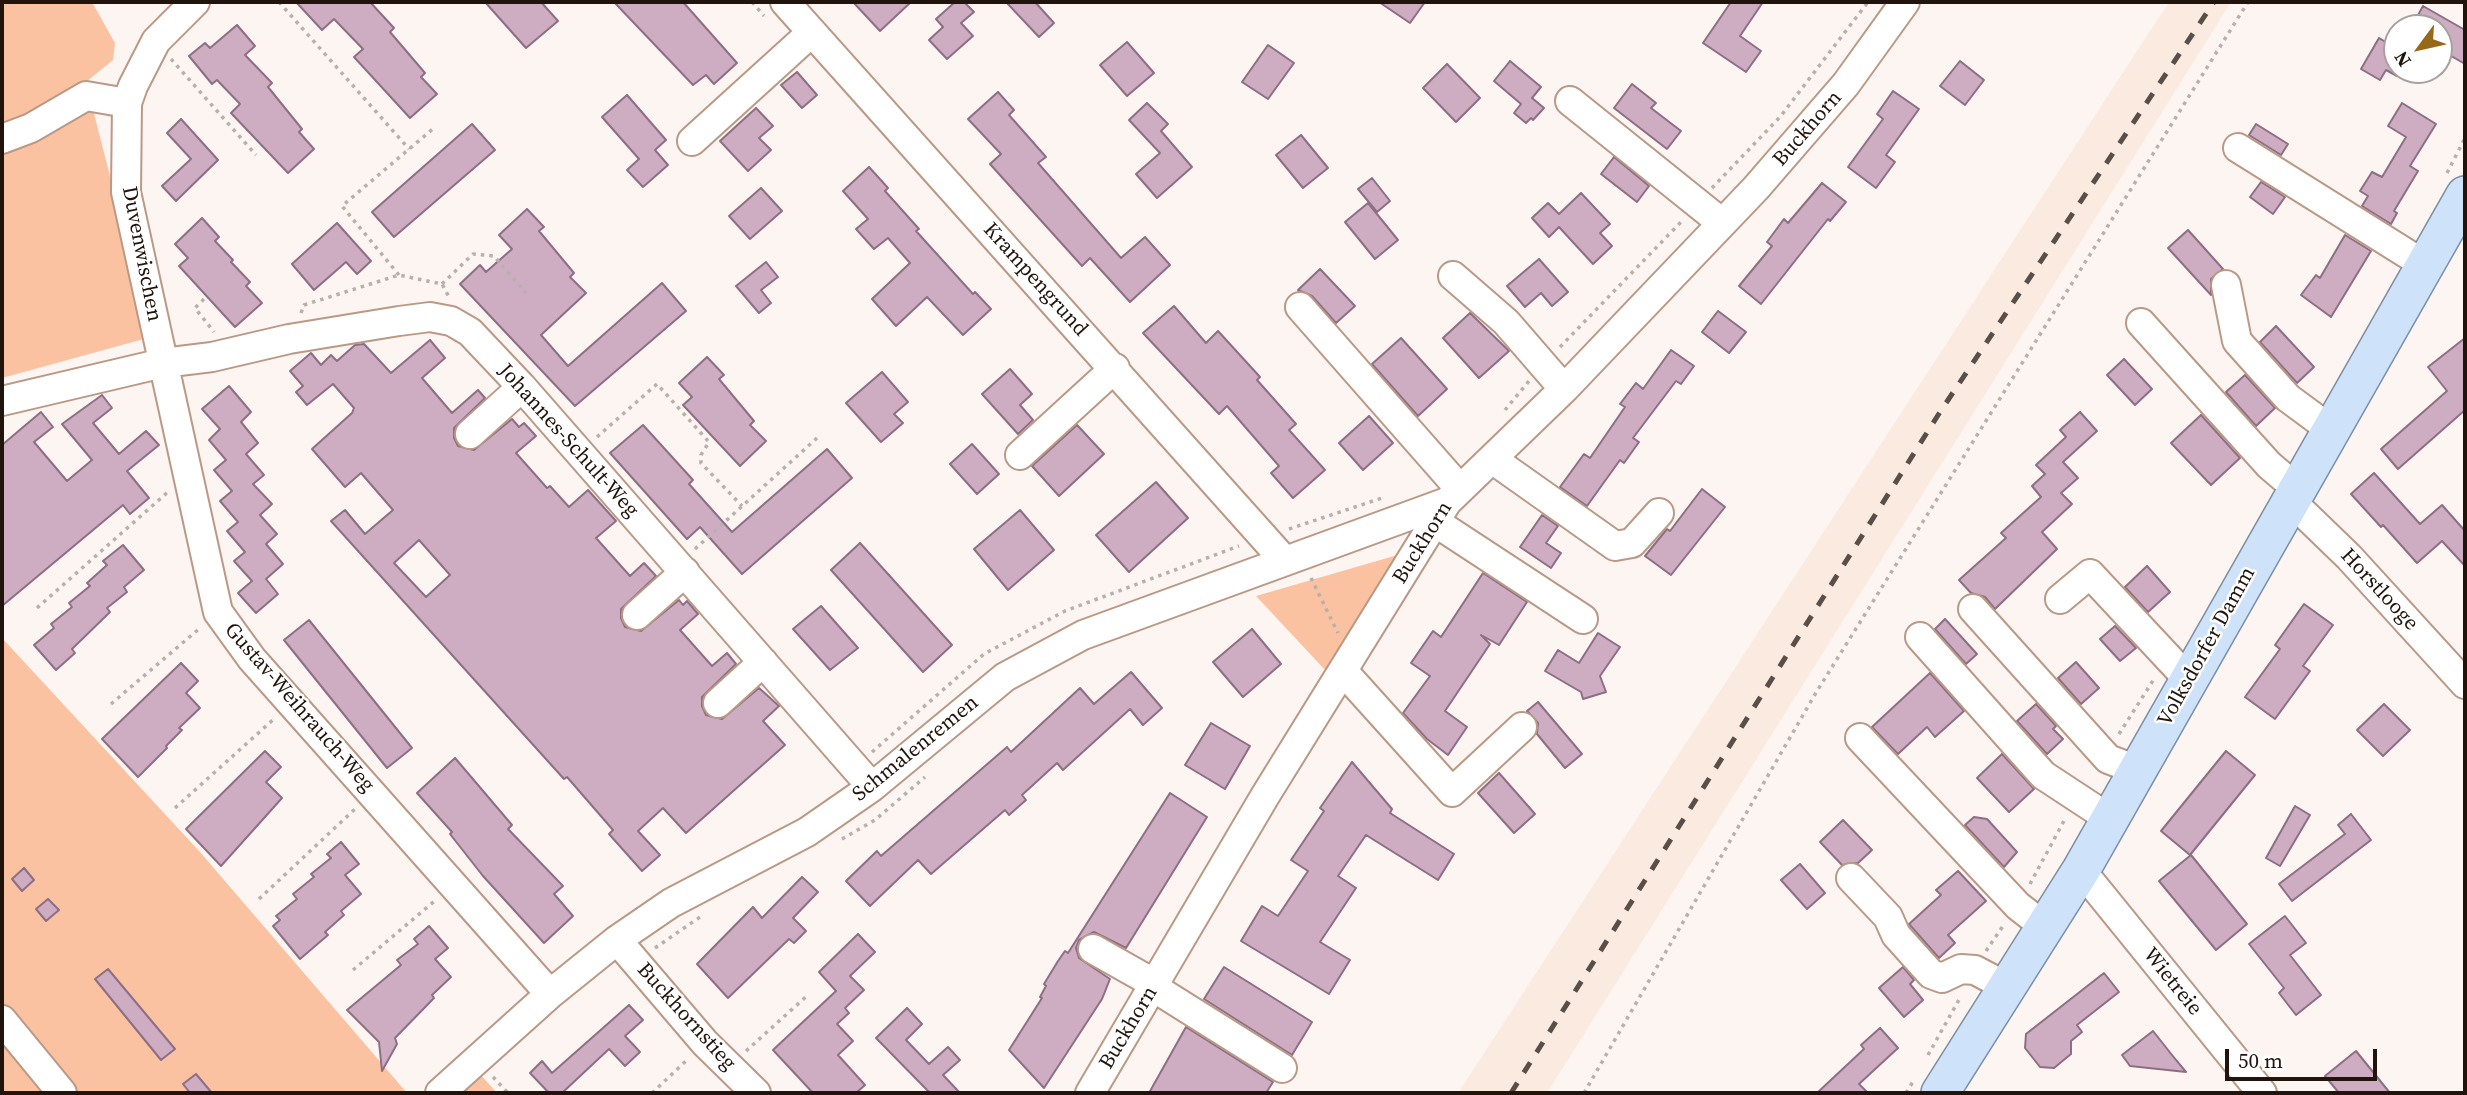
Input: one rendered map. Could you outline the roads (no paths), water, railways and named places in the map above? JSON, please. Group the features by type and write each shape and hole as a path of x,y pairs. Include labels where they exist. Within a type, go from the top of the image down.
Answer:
{"main road":[{"name":"Volksdorfer Damm","path":"1930,1081 2007,987 2031,917 2081,870 2110,819 2122,764 2178,669 2293,494 2425,265 2454,189"}],"street":[{"name":"Duvenwischen","path":"163,363 126,192 127,103 139,70 156,41 195,2"},
{"name":"Krampengrund","path":"785,2 1115,368 1291,571"},
{"name":"Buckhorn","path":"1090,1093 1265,796 1447,504 1564,389 1722,223 1846,84 1905,2"},
{"path":"692,141 812,32"},
{"path":"2,139 31,128 86,96 127,103"},
{"path":"1570,101 1722,223"},
{"path":"2238,148 2425,265"},
{"path":"1453,276 1506,322 1564,389"},
{"path":"2226,285 2236,341 2288,398 2330,429"},
{"path":"1300,307 1447,504 1583,620"},
{"name":"Johannes-Schult-Weg","path":"163,363 230,353 289,339 430,317 452,321 470,332 522,387 872,787"},
{"name":"Horstlooge","path":"2141,323 2465,684"},
{"path":"2,401 163,363"},
{"name":"Gustav-Weihrauch-Weg","path":"163,363 218,612 252,659 550,994"},
{"path":"1020,455 1115,368"},
{"path":"470,434 522,387"},
{"path":"1492,459 1615,546 1632,543 1658,513"},
{"name":"Schmalenremen","path":"439,1093 550,994 617,940 671,903 807,832 872,787 1005,677 1083,635 1291,571 1447,504"},
{"path":"637,615 681,568"},
{"path":"2060,599 2090,574 2178,669"},
{"path":"1973,609 2122,764"},
{"path":"1920,637 2043,775 2110,819"},
{"path":"718,703 763,662"},
{"path":"1347,667 1452,792 1522,727"},
{"path":"1860,738 2031,917"},
{"name":"Wietreie","path":"2081,870 2262,1093"},
{"path":"1851,878 1888,917 1896,935 1931,974 1942,978 1962,969 1975,970 2007,987"},
{"name":"Buckhornstieg","path":"617,940 705,1042 756,1093"},
{"path":"1095,958 1283,1068"},
{"path":"2,1020 62,1093"}],"railway":[{"path":"1511,1093 1940,412 2214,2"}]}
